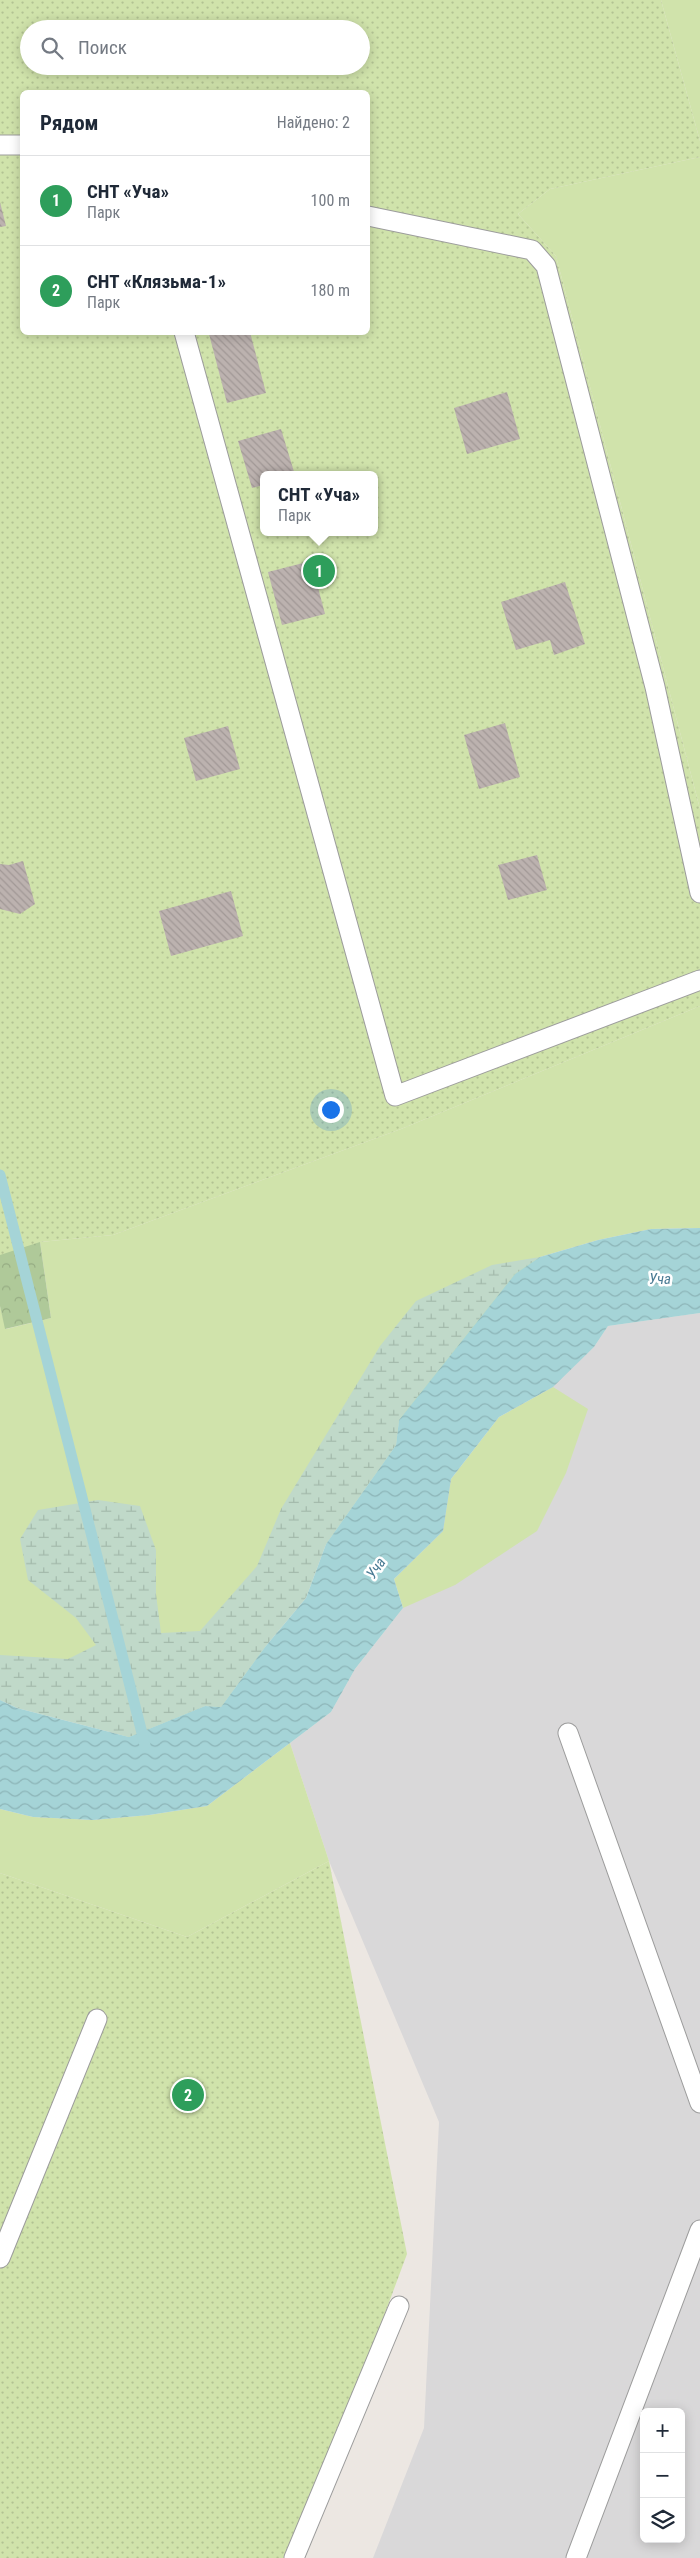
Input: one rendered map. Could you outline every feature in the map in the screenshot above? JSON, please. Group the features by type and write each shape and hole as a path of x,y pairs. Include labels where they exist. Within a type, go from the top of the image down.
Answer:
{"lane":[{"path":"0,145 20,145"},
{"path":"370,216 532,250 546,266 655,687 700,892"},
{"path":"185,335 395,1096 700,980"},
{"path":"568,1733 700,2103"},
{"path":"0,2258 97,2019"},
{"path":"576,2558 700,2230"},
{"path":"294,2558 399,2306"}],"shaded area":[{"path":"700,1313 700,2558 373,2558 424,2428 439,2122 329,1861 290,1743 331,1712 355,1669 403,1608 451,1479 594,1347 608,1326"}],"green space":[{"path":"0,0 661,0 700,141 700,157 550,189 518,214 556,256 700,809 700,1006 401,1129 113,1235 40,1242 0,1255"},
{"path":"661,0 700,0 700,141"},
{"path":"700,157 700,809 556,256 518,214 550,189"},
{"path":"700,1006 700,1228 651,1229 598,1240 540,1257 399,1420 396,1445 326,1544 265,1647 221,1707 205,1706 129,1737 0,1700 0,1306 6,1329 51,1318 40,1242 113,1235 401,1129"},
{"path":"0,1071 40,1242 51,1318 5,1329 0,1306"},
{"path":"540,1257 515,1274 399,1420 396,1445 326,1544 306,1598 265,1647 221,1707 205,1706 129,1737 17,1708 0,1700 0,1655 68,1659 96,1645 76,1618 28,1580 20,1539 38,1510 98,1500 140,1506 156,1550 156,1594 161,1633 200,1631 257,1566 281,1509 380,1346 416,1301 492,1265"},
{"path":"553,1387 588,1409 566,1473 537,1531 455,1585 403,1608 394,1579 443,1531 451,1479 499,1417"},
{"path":"290,1743 329,1861 187,1937 0,1873 0,1809 33,1817 93,1820 149,1815 207,1806"},
{"path":"329,1861 407,2254 294,2558 0,2558 0,1873 187,1937"}],"water":[{"name":"Уча","path":"700,1228 700,1313 608,1326 594,1347 553,1387 499,1417 451,1479 443,1531 394,1579 403,1608 355,1669 331,1712 207,1806 149,1815 93,1820 33,1817 0,1809 0,1700 17,1708 129,1737 205,1706 221,1707 265,1647 306,1598 326,1544 396,1445 399,1420 515,1274 540,1257 598,1240 651,1229"}],"building":[{"path":"0,202 6,226 0,227"},
{"path":"209,335 251,335 266,393 227,403"},
{"path":"507,392 520,439 467,454 454,408"},
{"path":"281,429 294,471 260,471 260,486 252,488 238,441"},
{"path":"311,561 325,614 282,625 268,572"},
{"path":"565,582 585,644 554,655 550,640 516,650 501,602"},
{"path":"505,723 520,777 479,789 464,735"},
{"path":"228,726 240,769 196,781 184,738"},
{"path":"537,855 547,890 508,900 498,865"},
{"path":"23,861 35,904 20,914 0,909 0,864 9,865"},
{"path":"231,891 243,936 171,956 159,911"}],"waterway":[{"path":"0,1175 145,1745"}],"place":[{"name":"СНТ «Уча»","path":"319,571"},
{"name":"СНТ «Клязьма-1»","path":"188,2095"}]}
